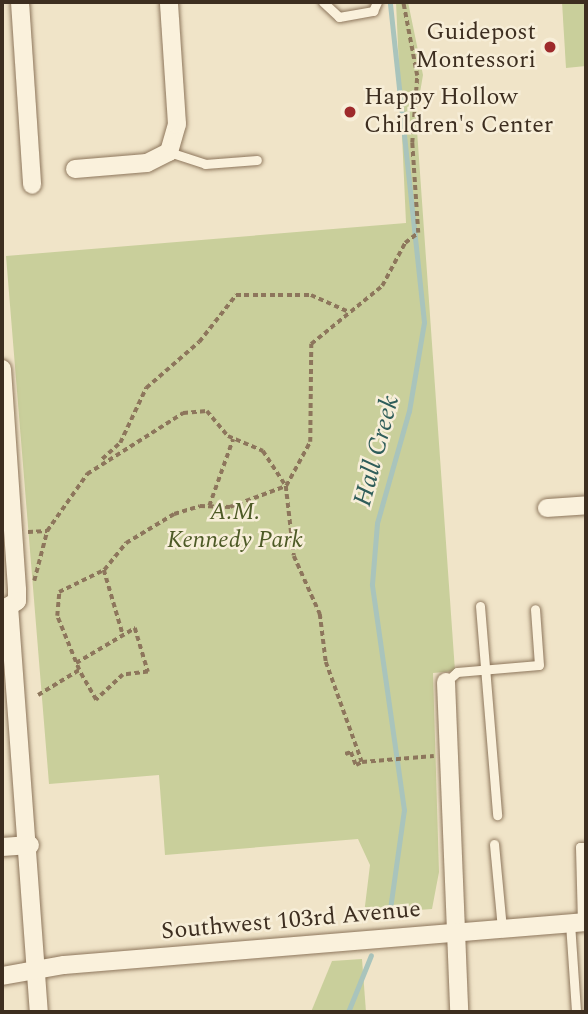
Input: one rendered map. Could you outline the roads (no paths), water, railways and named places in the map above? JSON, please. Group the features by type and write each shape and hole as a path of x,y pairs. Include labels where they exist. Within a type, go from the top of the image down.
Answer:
{"street":[{"path":"20,2 32,185"},
{"path":"75,169 147,163 169,152 177,124 169,2"},
{"path":"2,369 9,605 30,845 40,1012"},
{"path":"547,508 586,505"},
{"path":"446,682 454,932 460,1012"},
{"path":"2,847 30,845"},
{"name":"Southwest 103rd Avenue","path":"2,976 38,969 579,923"}],"lane":[{"path":"323,2 328,13 373,11 377,2"},
{"path":"169,152 205,164 257,160"},
{"path":"586,505 586,515"},
{"path":"480,606 497,815"},
{"path":"446,682 457,672 539,665 535,609"},
{"path":"494,844 502,928"},
{"path":"576,1012 580,847 586,847"}],"waterway":[{"name":"Hall Creek","path":"390,2 424,322 409,411 377,523 372,584 404,810 390,909"},
{"name":"Hall Creek","path":"348,1012 371,955"}],"place":[{"name":"Guidepost Montessori","path":"550,47"},
{"name":"Happy Hollow Children's Center","path":"350,112"}],"park label":[{"name":"A.M. Kennedy Park","path":"235,527"}]}
